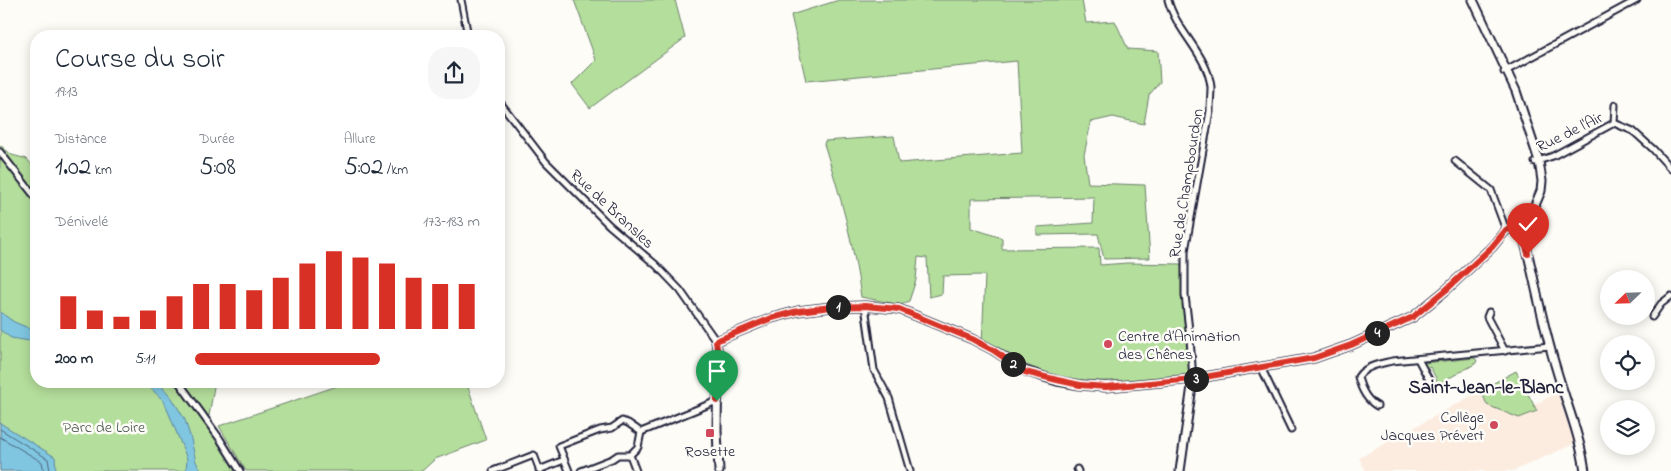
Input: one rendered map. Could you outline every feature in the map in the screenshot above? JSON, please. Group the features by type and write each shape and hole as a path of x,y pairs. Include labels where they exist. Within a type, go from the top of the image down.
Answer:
{"street":[{"path":"461,0 467,30"},
{"name":"Rue de Champbourdon","path":"1168,0 1175,18 1204,65 1211,88 1210,111 1185,251 1185,295 1193,379"},
{"path":"1473,0 1516,91 1542,181 1532,212 1525,222 1519,221 1520,229 1550,346 1579,437 1585,471"},
{"path":"1505,71 1637,0"},
{"name":"Rue de l'Air","path":"1614,123 1615,105"},
{"name":"Rue de Bransles","path":"505,109 546,162 610,225 656,265 680,290 716,341"},
{"name":"Rue de l'Air","path":"1537,161 1552,156 1614,123"},
{"name":"Rue de l'Air","path":"1614,123 1633,132 1653,149 1671,169"},
{"path":"0,152 30,190"},
{"path":"1455,161 1491,190 1506,230"},
{"path":"719,471 718,357 716,341 772,318 798,311 832,307 865,306 899,309 972,339 993,350 1025,372 1057,380 1080,385 1106,387 1193,379 1314,358 1351,345 1413,317 1466,272 1494,245 1506,230 1520,229"},
{"path":"1655,313 1661,304 1671,296"},
{"path":"865,306 874,370 889,398 910,471"},
{"path":"1489,312 1487,317 1505,351"},
{"path":"1377,406 1370,402 1360,385 1358,377 1361,372 1374,365 1392,361 1550,346"},
{"path":"1418,359 1432,387"},
{"path":"1261,367 1291,430"},
{"path":"1180,471 1193,379"},
{"path":"183,388 240,471"},
{"path":"642,432 717,401"},
{"path":"569,471 559,446 600,430 612,428 622,421 642,432"},
{"path":"581,471 618,455 630,455 638,446 642,432"},
{"path":"493,471 534,455 540,470 564,460"},
{"path":"630,455 636,471"}],"shaded area":[{"name":"Collège Jacques Prévert","path":"1516,371 1534,405 1558,392 1574,444 1513,471 1366,471 1359,458"}],"green space":[{"path":"574,0 675,0 685,38 590,108 572,84 596,60"},
{"path":"839,0 1082,0 1086,23 1115,21 1128,49 1158,51 1160,82 1149,95 1144,124 1113,117 1091,122 1084,155 1088,183 1145,185 1150,258 1104,259 1098,234 1037,235 1037,227 1093,223 1094,197 971,199 971,228 1002,238 1002,249 1099,248 1100,265 1127,263 1181,264 1190,375 1111,381 1080,380 1053,374 1022,363 982,344 985,275 943,276 942,294 929,297 927,258 918,257 916,280 909,301 901,305 861,297 850,239 824,144 825,141 894,136 899,163 1022,153 1017,61 806,81 791,15"},
{"path":"0,145 12,155 27,159 30,163 30,187 0,148"},
{"name":"Parc de Loire","path":"0,154 30,193 30,388 180,388 238,471 0,471"},
{"path":"1475,358 1477,361 1475,364 1438,384 1433,382 1437,380 1430,367 1426,369 1423,363"},
{"path":"1516,371 1537,411 1519,418 1487,405 1481,390"},
{"path":"186,388 214,388 209,416 206,415"},
{"path":"331,388 468,388 486,440 435,459 422,471 246,471 219,426"}],"water":[{"path":"0,312 14,322 30,329 30,341 11,338 0,330"},
{"path":"150,388 163,388 172,398 185,420 196,462 202,471 186,470 187,459 164,401"},
{"path":"0,423 55,457 56,471 0,471"}],"place":[{"name":"Centre d’Animation des Chênes","path":"1108,344"},
{"name":"Collège Jacques Prévert","path":"1494,425"},
{"name":"Rosette","path":"710,433"}],"district":[{"name":"Saint-Jean-le-Blanc","path":"1486,386"}],"route":[{"path":"717,401 718,357 716,341 772,318 798,311 858,306 899,309 972,339 993,350 1025,372 1080,385 1106,387 1193,379 1314,358 1351,345 1413,317 1446,290 1492,247 1506,230 1517,227 1522,230 1528,254"}]}
